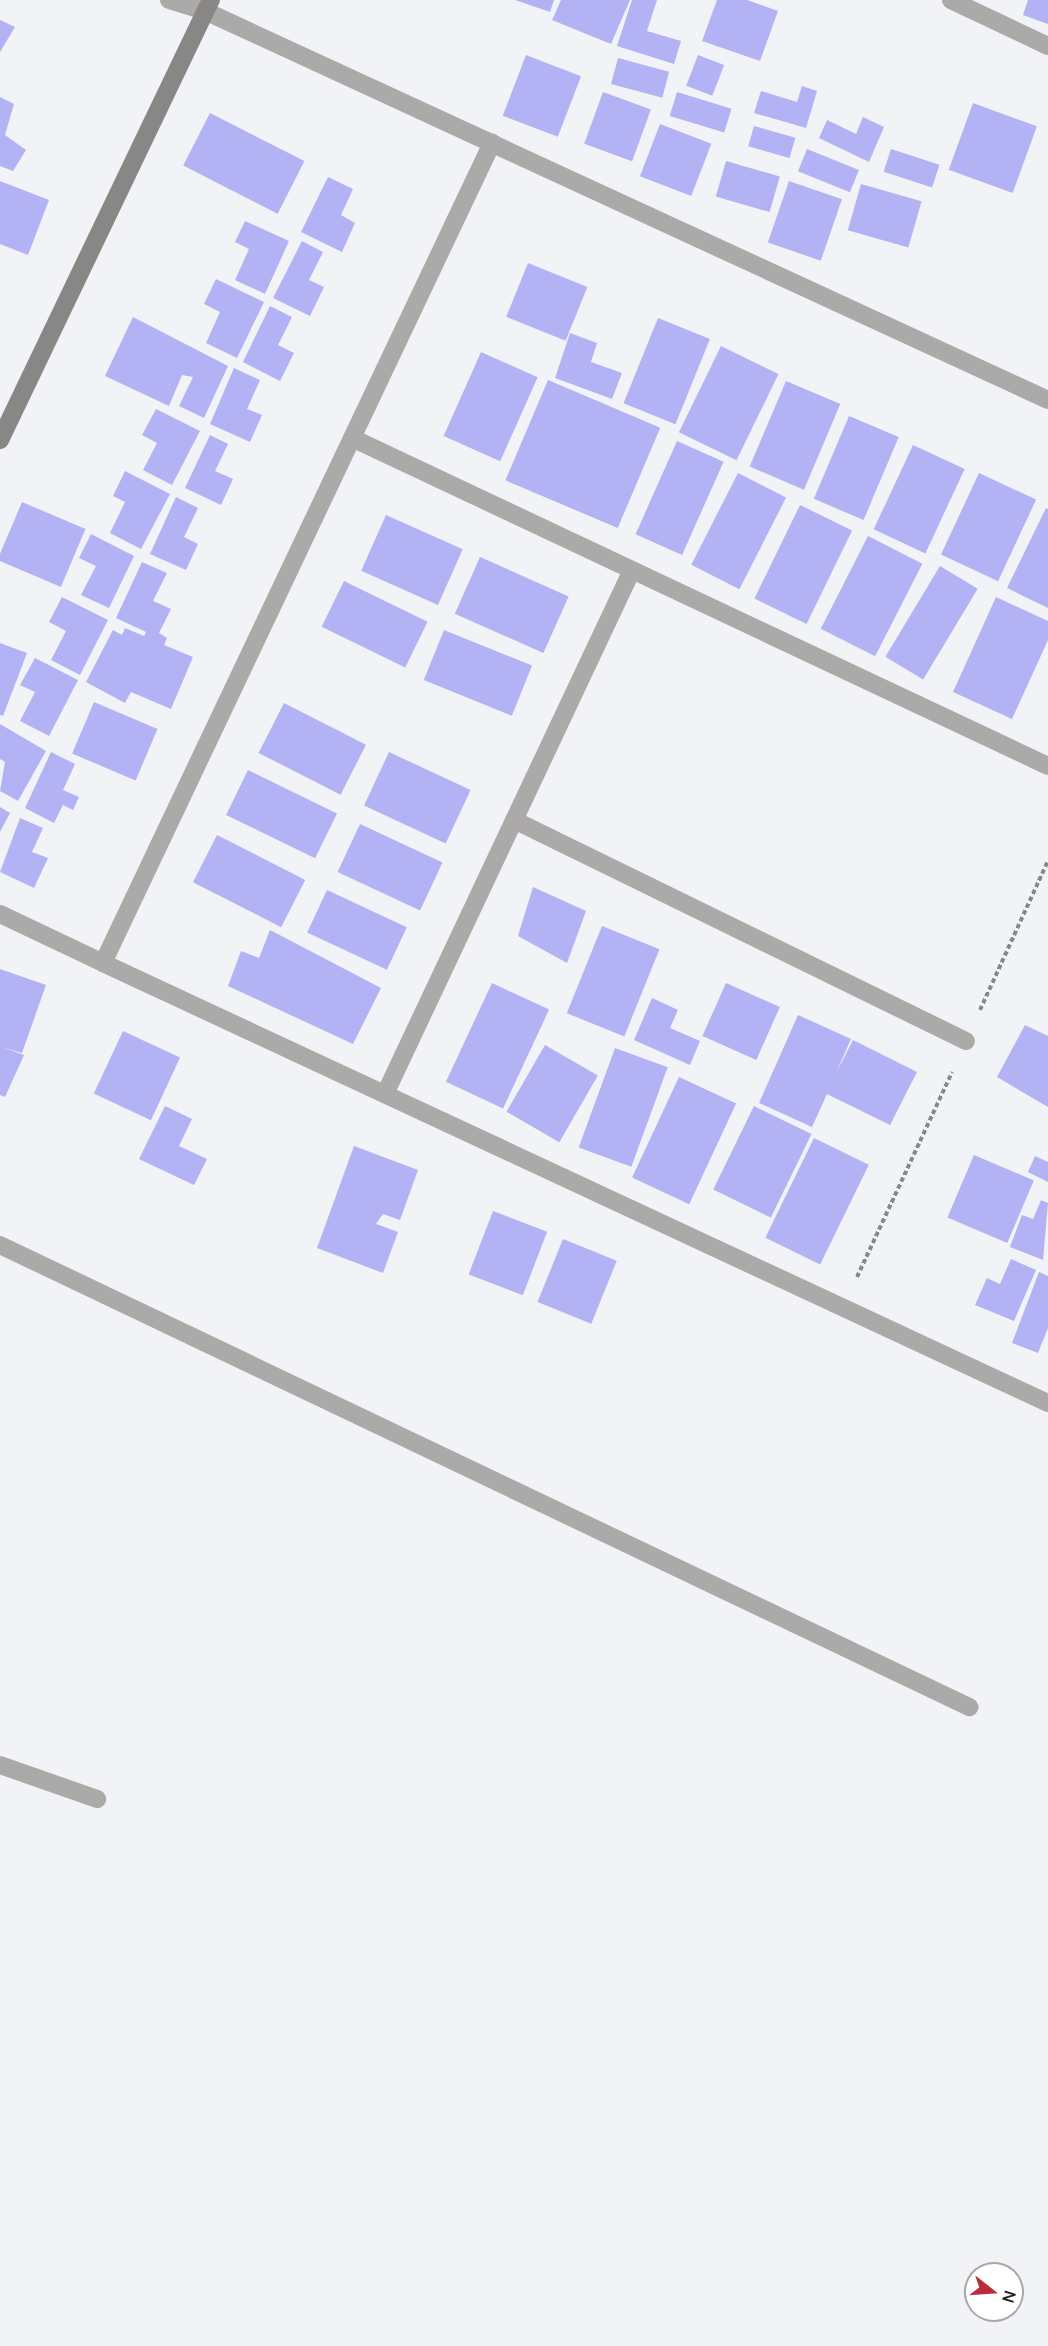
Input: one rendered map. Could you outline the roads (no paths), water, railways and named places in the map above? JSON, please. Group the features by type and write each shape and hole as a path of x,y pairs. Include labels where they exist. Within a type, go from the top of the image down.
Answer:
{"street":[{"path":"169,0 208,5 492,143 1048,400"},
{"path":"951,0 1048,46"},
{"path":"0,440 208,5"},
{"path":"103,963 492,143"},
{"path":"352,438 1048,766"},
{"path":"385,1094 632,570"},
{"path":"514,820 966,1041"},
{"path":"0,914 1048,1403"},
{"path":"0,1245 969,1707"},
{"path":"0,1765 97,1799"}]}
